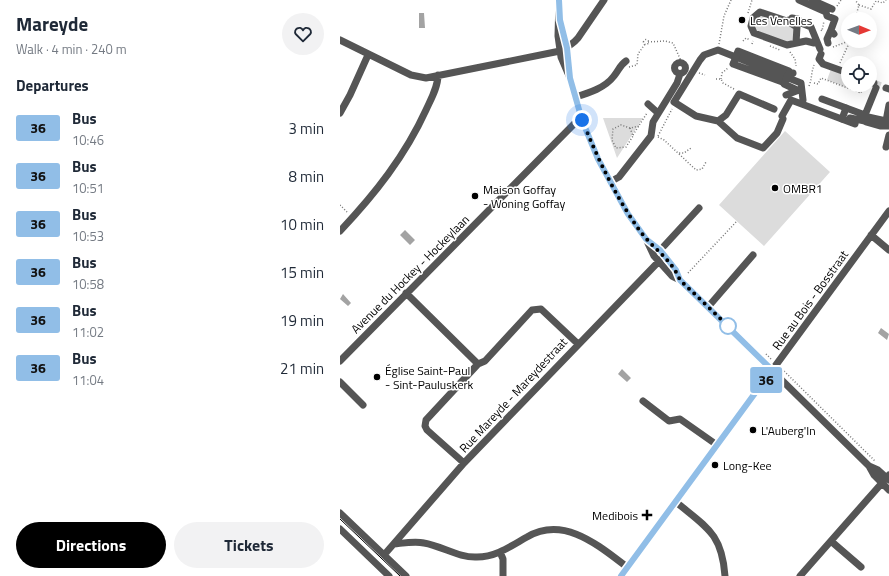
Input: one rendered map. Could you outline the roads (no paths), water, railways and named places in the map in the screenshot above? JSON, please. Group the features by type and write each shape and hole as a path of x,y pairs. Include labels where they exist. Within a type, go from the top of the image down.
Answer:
{"street":[{"path":"559,0 560,20 558,36 564,49 570,78 582,120 610,182 628,214 661,258 676,270 680,280 774,367 869,466 874,475 887,479"},
{"path":"340,40 411,75 426,78 564,49 574,44 604,0"},
{"path":"799,0 810,1 832,9"},
{"path":"810,1 810,6 826,12 827,16 835,19 827,40 831,45"},
{"path":"822,11 825,12 827,16 836,20 833,31 834,34 830,30"},
{"path":"817,42 814,43 806,41 787,45 754,33 751,26 753,18 760,12 764,12 790,20 798,19 801,23 811,27 817,42 820,53 820,62 841,72"},
{"path":"790,20 796,27 796,43"},
{"path":"674,102 700,60 704,56 718,50 801,83 803,100"},
{"path":"665,101 674,102 696,116 718,121 738,138 763,148 777,133 783,116 788,115 793,94 788,77 789,71 738,51 732,64 788,77"},
{"path":"340,113 350,96 368,55"},
{"path":"575,97 605,85 624,63"},
{"path":"610,182 619,177 651,136 652,122 677,83 680,74 676,72 674,68 678,63 682,63"},
{"path":"340,231 379,188 409,144 435,91 438,82 438,75"},
{"path":"822,99 865,115 871,92"},
{"path":"718,121 726,115 739,94 774,109"},
{"path":"793,94 803,100 861,122 867,120 888,123 889,105"},
{"path":"793,94 854,124 842,119 793,94"},
{"path":"649,105 658,113"},
{"path":"842,119 846,108"},
{"name":"Avenue du Hockey - Hockeylaan","path":"340,361 574,124 582,120"},
{"path":"886,147 889,135"},
{"path":"664,246 699,208"},
{"name":"Rue au Bois - Bosstraat","path":"621,576 889,211"},
{"path":"871,235 889,250"},
{"path":"708,307 753,255"},
{"name":"Rue Mareyde - Mareydestraat","path":"384,556 464,463 577,343 661,258"},
{"path":"406,293 478,364"},
{"path":"464,463 427,430 425,426 426,420 478,364 484,361 532,310 541,309 577,343"},
{"path":"340,382 363,405"},
{"path":"643,401 669,421 680,419 717,445"},
{"path":"887,479 889,490"},
{"path":"800,576 887,479"},
{"path":"676,502 711,532 718,541 723,552 725,576"},
{"path":"340,513 406,576"},
{"path":"340,529 389,576"},
{"path":"394,544 424,543 470,558 484,557 500,552 528,536 544,531 560,529 574,533 594,542 627,567"},
{"path":"832,542 861,567"},
{"path":"500,552 503,559 503,576"}],"tunnel":[{"path":"877,84 886,88"}],"tram line":[{"path":"340,519 400,576"}],"place":[{"name":"Les Venelles","path":"742,20"},
{"name":"OMBR1","path":"775,188"},
{"name":"Maison Goffay - Woning Goffay","path":"475,196"},
{"name":"Église Saint-Paul - Sint-Pauluskerk","path":"377,377"},
{"name":"L'Auberg'In","path":"753,430"},
{"name":"Long-Kee","path":"715,465"},
{"name":"Medibois","path":"647,515"}]}
